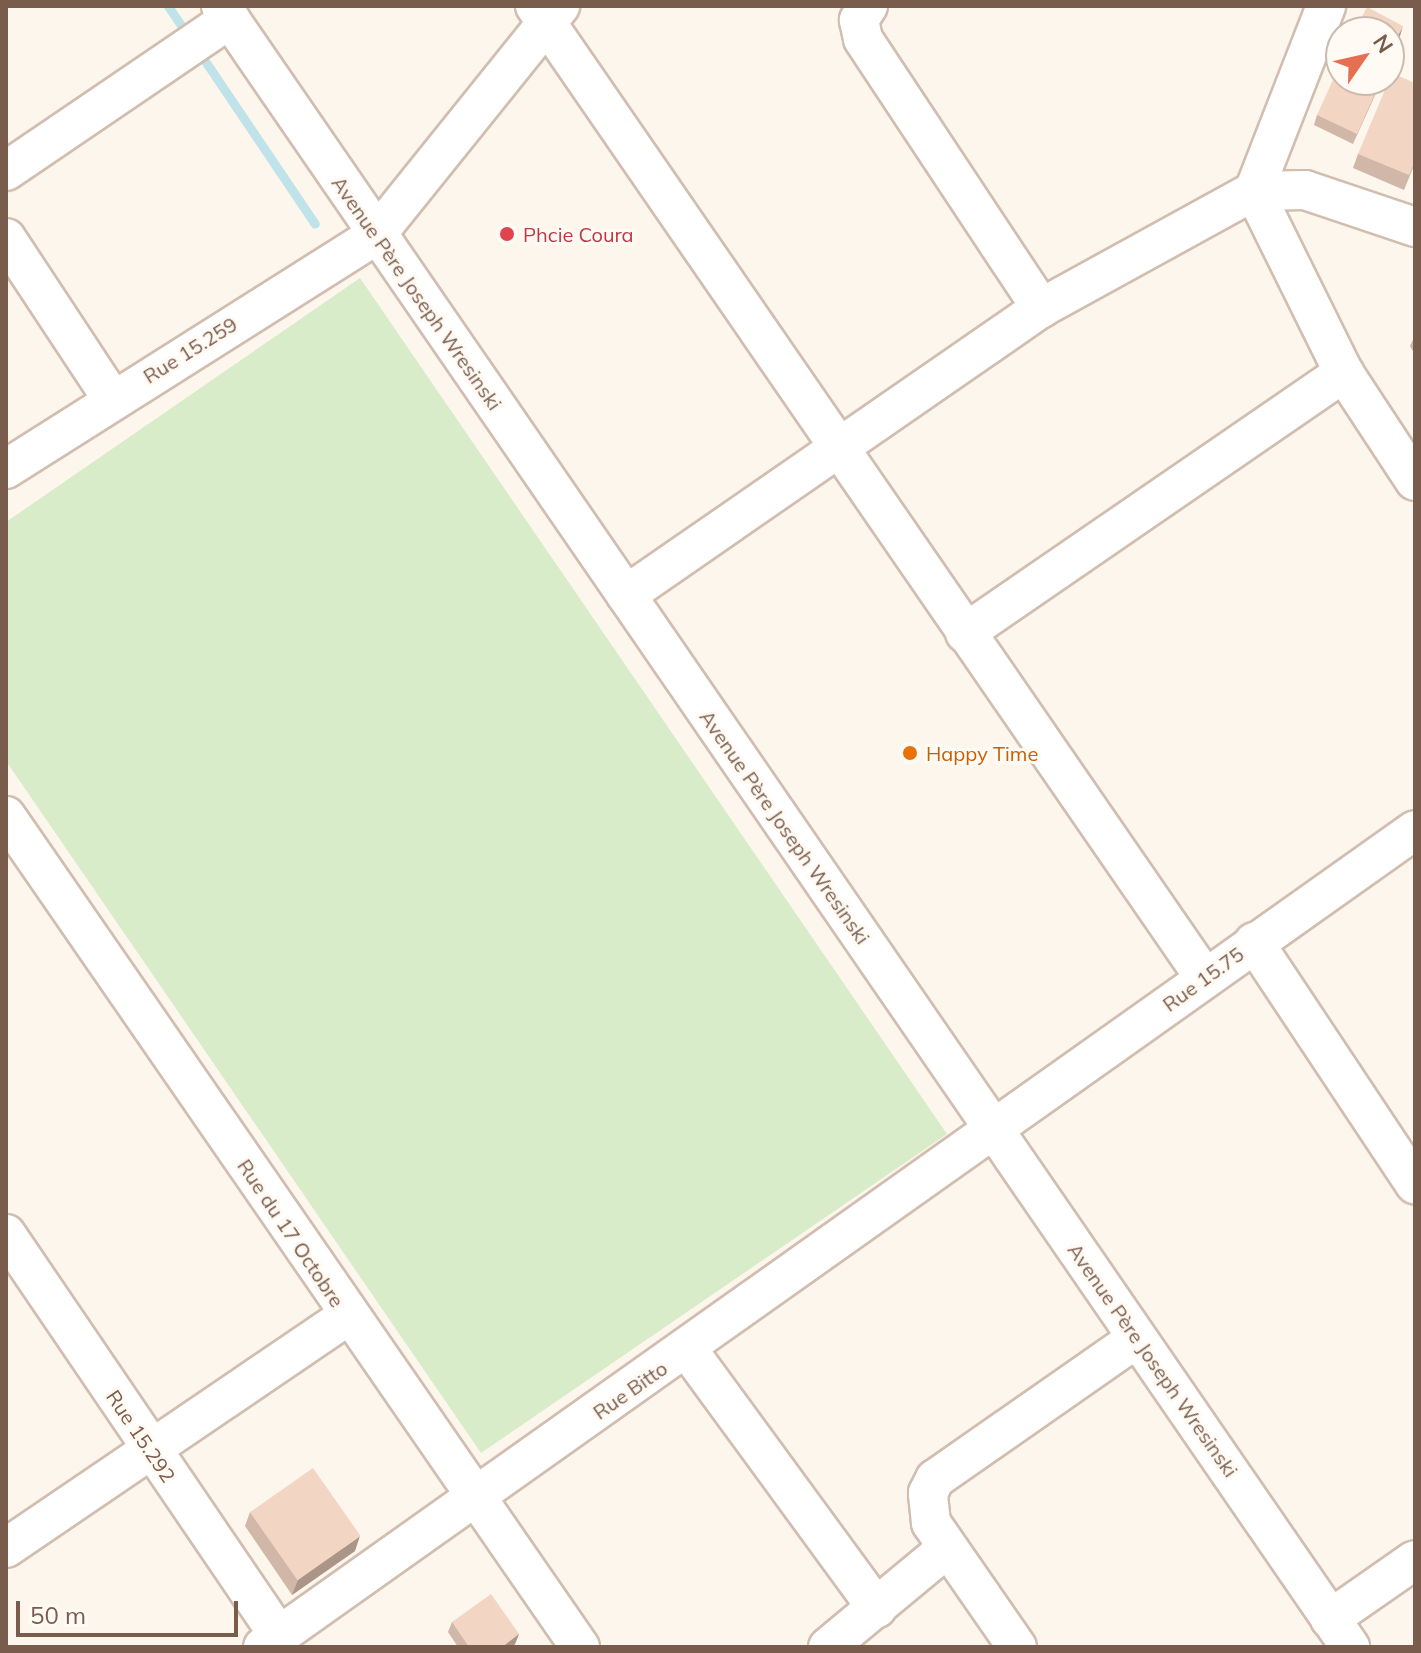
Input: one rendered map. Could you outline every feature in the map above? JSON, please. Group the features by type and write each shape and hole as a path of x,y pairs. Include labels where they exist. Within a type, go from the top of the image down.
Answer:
{"street":[{"path":"868,6 859,20 863,39 1041,308"},
{"path":"1326,6 1254,191 1344,373 1415,481"},
{"path":"547,12 838,449 1204,977"},
{"name":"Rue 15.259","path":"6,469 112,399 376,235 547,12"},
{"path":"6,171 209,28"},
{"name":"Avenue Père Joseph Wresinski","path":"209,28 376,235 1340,1633"},
{"path":"626,595 1041,308 1254,191 1305,190 1415,227"},
{"path":"6,238 112,399"},
{"path":"965,633 1344,373"},
{"name":"Rue du 17 Octobre","path":"6,816 474,1500 580,1647"},
{"name":"Rue 15.75","path":"995,1132 1204,977 1415,830"},
{"path":"1254,942 1408,1159"},
{"name":"Rue Bitto","path":"271,1641 995,1132"},
{"name":"Rue 15.292","path":"6,1234 151,1451 271,1641"},
{"path":"6,1548 348,1316"},
{"path":"1017,1647 946,1549 931,1523 928,1493 935,1479 1137,1338"},
{"path":"688,1350 877,1608"},
{"path":"828,1647 946,1549"},
{"path":"1340,1633 1415,1560"}],"green space":[{"path":"360,278 947,1134 481,1453 6,761 6,522"}],"building":[{"path":"1367,7 1384,16 1362,16"},
{"path":"1405,79 1415,83 1415,161 1409,175 1358,154 1382,96 1405,96"},
{"path":"1326,96 1374,96 1357,134 1317,115"},
{"path":"313,1468 361,1536 298,1580 250,1512"},
{"path":"491,1594 519,1634 502,1647 469,1647 452,1622"}],"waterway":[{"path":"168,6 188,36"},
{"path":"199,52 315,224"}],"place":[{"name":"Phcie Coura","path":"507,234"},
{"name":"Happy Time","path":"910,753"}]}
